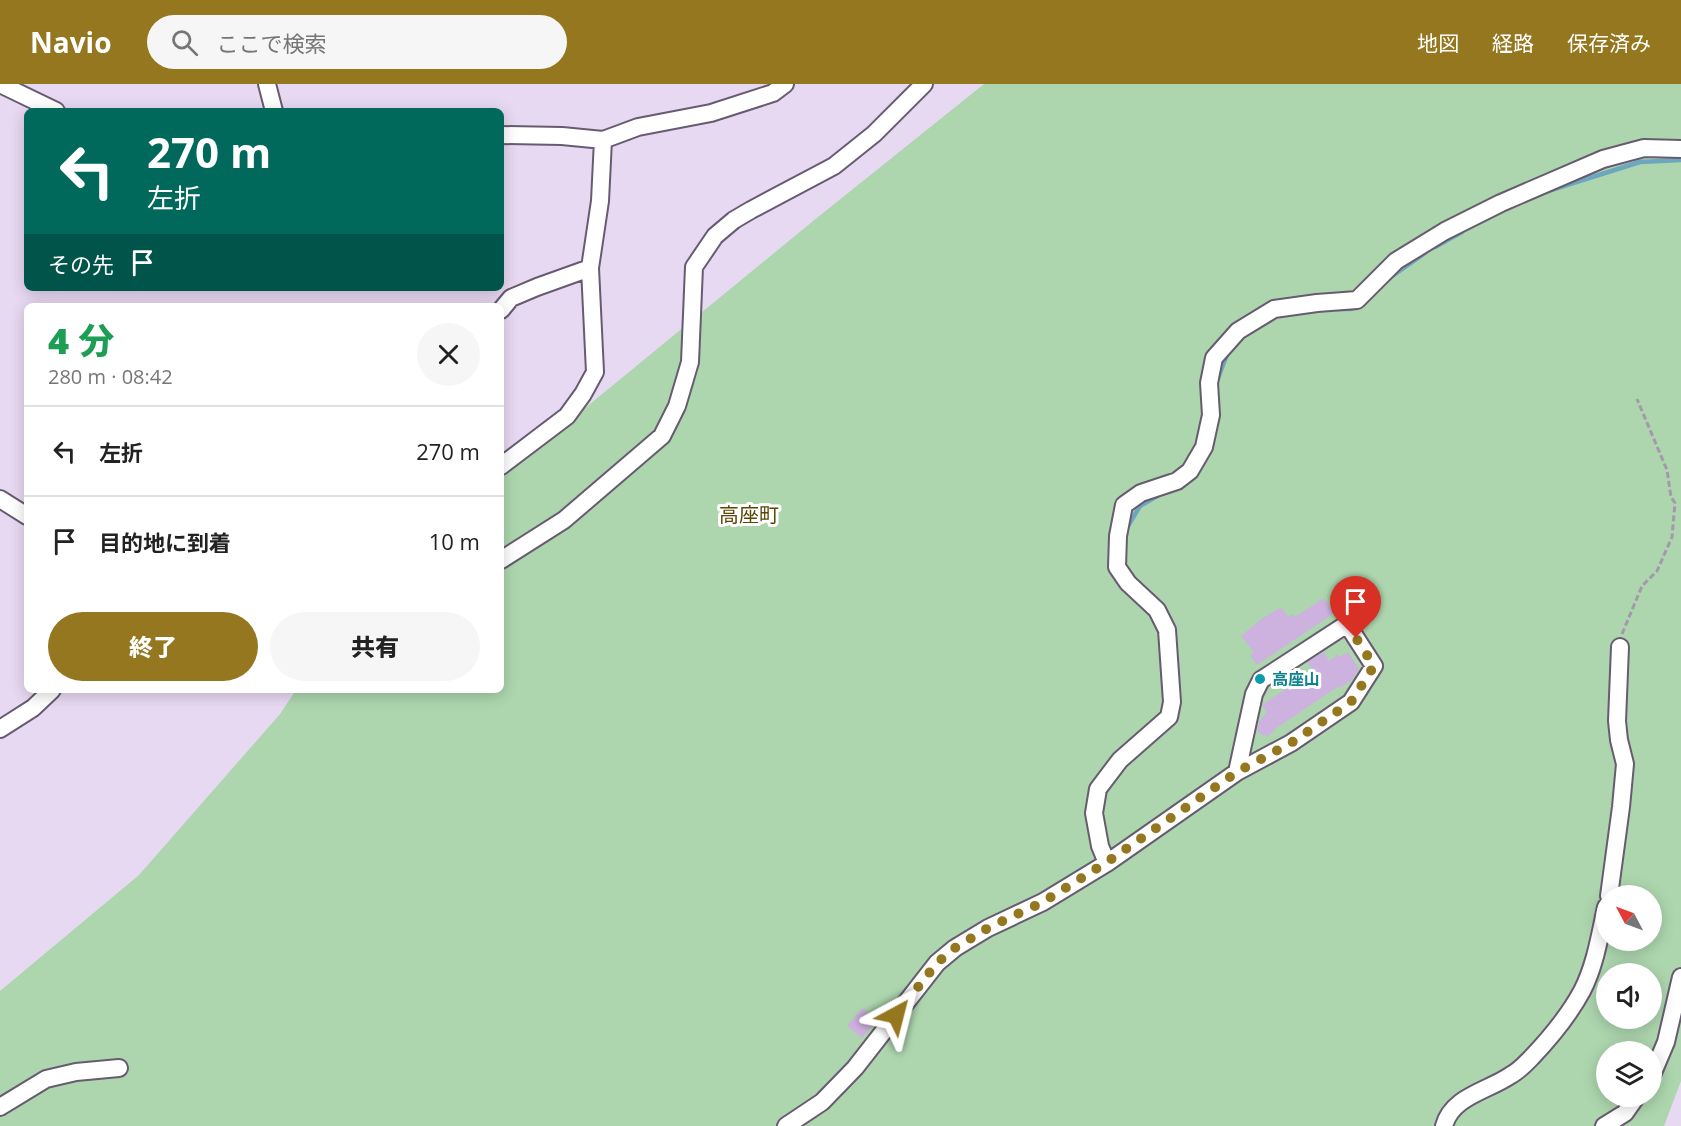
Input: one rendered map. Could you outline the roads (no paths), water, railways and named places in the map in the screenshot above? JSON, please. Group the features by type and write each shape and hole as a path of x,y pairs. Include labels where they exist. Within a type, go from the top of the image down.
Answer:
{"street":[{"path":"0,84 50,108"},
{"path":"267,84 273,108"},
{"path":"504,135 562,136 603,140 638,127 711,113 773,93 785,84"},
{"path":"504,558 564,520 662,436 677,406 690,362 694,267 715,236 734,220 834,166 874,134 924,84"},
{"path":"504,464 567,416 584,394 595,372 590,268 600,201 603,140"},
{"path":"1107,862 1100,846 1094,813 1098,789 1120,760 1169,717 1172,702 1167,630 1157,609 1128,583 1117,567 1118,536 1124,505 1141,493 1177,481 1190,471 1204,447 1211,415 1209,383 1214,358 1238,331 1274,309 1357,300 1396,261 1445,231 1501,203 1603,159 1644,148 1681,149"},
{"path":"504,306 511,298 537,286 590,268"},
{"path":"0,499 24,514"},
{"path":"786,1126 822,1102 855,1068 937,963 955,948 988,928 1043,902 1107,862 1237,772 1291,743 1351,702 1374,666 1347,624 1261,680 1254,694 1237,772"},
{"path":"1610,885 1625,764 1617,722 1620,647"},
{"path":"0,729 33,708 49,693"},
{"path":"1444,1126 1446,1117 1456,1105 1512,1075 1531,1059 1558,1028 1582,990 1596,949"},
{"path":"1662,1051 1681,977"},
{"path":"0,1107 46,1079 76,1072 119,1068"},
{"path":"1604,1126 1625,1113 1629,1107"}],"waterway":[{"path":"1548,191 1640,162 1681,160"},
{"path":"1435,247 1462,232"},
{"path":"1391,277 1425,253"},
{"path":"1337,309 1358,307"},
{"path":"1218,378 1228,352"},
{"path":"1128,526 1140,506 1159,495"}],"place":[{"name":"高座山","path":"1260,679"}],"district":[{"name":"高座町","path":"749,514"}]}
